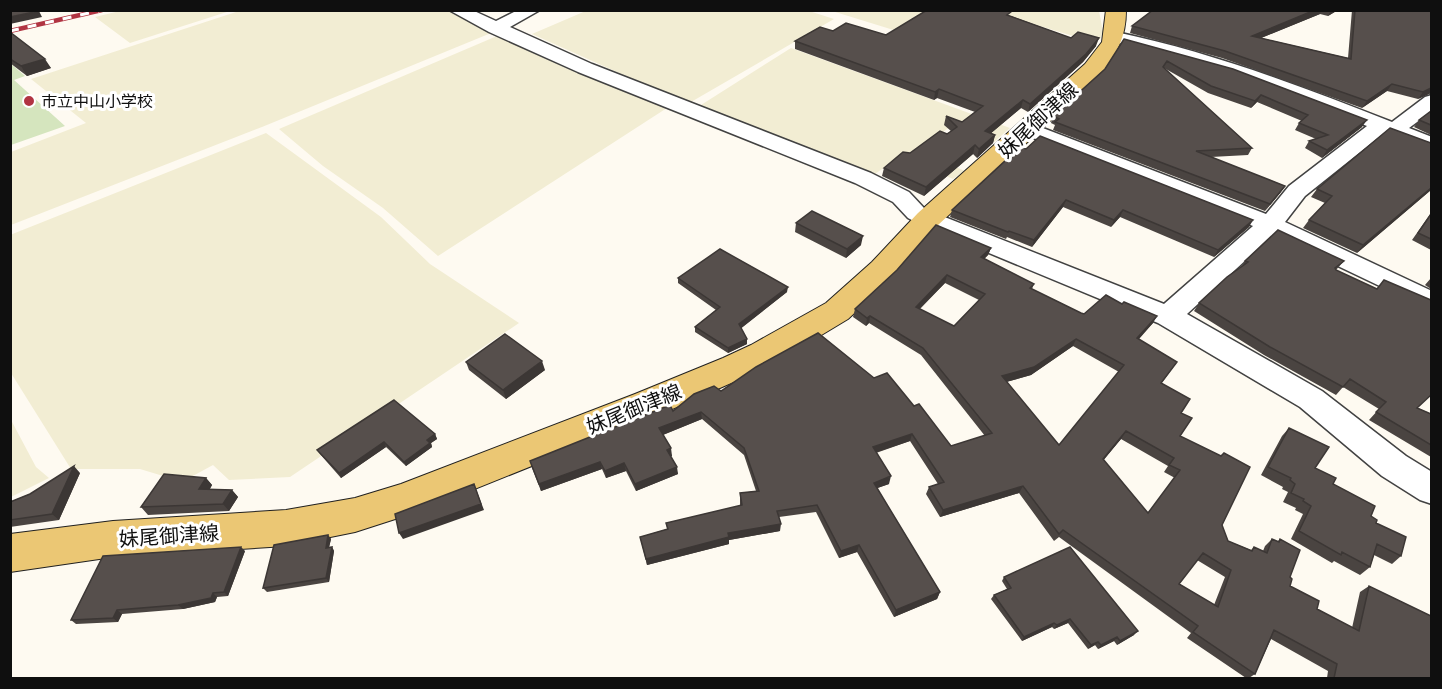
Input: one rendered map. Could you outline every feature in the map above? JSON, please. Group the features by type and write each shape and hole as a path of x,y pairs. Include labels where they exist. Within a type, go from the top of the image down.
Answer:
{"main road":[{"name":"妹尾御津線","path":"10,553 113,539 296,527 335,520 406,499 648,404 763,354 837,311 883,269 928,219 1093,69 1112,47 1116,24"}],"street":[{"path":"458,10 585,68 863,178 901,197 916,213 928,219 1168,316 1311,399 1394,466 1431,489"},
{"path":"495,28 532,10"},
{"path":"1116,24 1167,47 1232,67 1312,96 1431,145"},
{"path":"1168,316 1270,224 1297,191 1431,101"},
{"path":"1028,129 1270,224 1431,302"}],"shaded area":[{"path":"124,10 230,11 130,43 95,17"},
{"path":"588,10 806,10 834,19 691,102 666,94 532,34"},
{"path":"239,11 451,11 496,31 262,127 11,225 11,152 86,123 31,79"},
{"path":"832,11 933,11 900,32"},
{"path":"989,11 1099,11 1103,32 1100,39 1090,41"},
{"path":"504,33 670,106 438,256 383,208 323,166 279,129"},
{"path":"791,48 1010,128 994,142 951,126 918,151 965,171 953,179 901,156 872,176 701,105"},
{"path":"266,133 381,217 430,264 519,323 290,477 229,480 213,465 191,477 173,479 140,469 71,469 11,373 10,235"},
{"path":"11,420 36,467 49,478 11,497"}],"green space":[{"path":"11,64 25,76 14,80 65,126 11,145"}],"building":[{"path":"10,10 37,10 39,11 10,17"},
{"path":"927,10 1009,10 1012,11 1007,15 1071,38 1078,32 1099,38 1086,54 1030,104 1023,100 985,131 995,135 979,149 975,145 926,187 884,168 903,152 910,153 940,131 947,134 957,127 946,116 962,122 983,106 939,89 935,92 795,41 820,27 833,31 846,23 886,35"},
{"path":"1153,10 1315,10 1252,36 1351,59 1355,10 1431,10 1431,88 1423,92 1392,84 1367,101 1225,51 1132,26"},
{"path":"10,32 45,59 21,66 10,59"},
{"path":"1124,39 1233,69 1367,120 1327,150 1309,141 1328,135 1299,123 1308,115 1261,95 1255,101 1211,86 1167,61 1163,67 1252,148 1196,151 1285,186 1270,204 1055,122 1059,119 1053,116 1105,69"},
{"path":"1431,111 1431,125 1419,120"},
{"path":"1390,128 1431,143 1431,188 1363,245 1309,220 1332,196 1317,189"},
{"path":"1040,136 1253,220 1218,250 1123,210 1114,220 1066,200 1034,240 952,210 1020,147 1026,149"},
{"path":"812,211 863,236 847,249 796,223"},
{"path":"1431,214 1431,239 1418,233"},
{"path":"936,225 991,248 981,257 1034,284 1030,288 1081,313 1084,314 1106,295 1122,304 1124,302 1157,316 1137,338 1177,362 1161,383 1190,399 1181,413 1192,418 1180,436 1221,456 1224,453 1250,467 1222,525 1228,541 1252,551 1254,547 1267,553 1272,539 1279,542 1280,539 1300,550 1290,577 1292,579 1290,586 1319,601 1317,609 1359,631 1369,586 1431,616 1431,678 1334,678 1337,664 1274,630 1255,674 1193,632 1198,626 1063,530 1059,534 1023,486 943,510 929,487 944,482 912,434 873,447 891,476 874,483 940,592 896,610 859,545 841,551 817,505 777,511 781,524 728,533 729,537 646,559 640,537 668,529 666,523 742,505 740,493 759,491 744,448 701,412 659,428 671,448 667,450 677,467 635,484 624,463 605,471 600,462 539,484 530,461 670,405 673,411 694,394 714,386 721,391 756,367 818,333 874,378 887,373 914,406 919,404 951,446 992,433 923,348 870,316 867,318 855,309 897,270","holes":["947,275 985,294 954,326 916,307","1076,339 1124,365 1059,445 1002,376 1034,367","1126,431 1174,458 1169,465 1180,470 1148,513 1103,459","1203,553 1231,570 1218,607 1179,584"]},
{"path":"1278,230 1344,261 1335,268 1336,270 1377,289 1384,280 1431,300 1431,395 1417,408 1431,414 1431,445 1376,412 1386,402 1350,379 1343,387 1270,347 1199,303 1227,277 1248,262 1245,261"},
{"path":"720,249 788,287 739,324 747,339 728,348 695,327 720,307 678,278"},
{"path":"505,334 542,361 503,390 466,362"},
{"path":"394,400 435,434 427,440 430,443 404,462 384,442 339,473 317,450"},
{"path":"1289,428 1329,447 1315,468 1336,478 1333,484 1375,506 1371,516 1377,520 1376,523 1406,537 1401,556 1377,544 1370,567 1342,552 1341,555 1299,531 1311,506 1303,501 1304,499 1291,493 1295,484 1290,480 1291,478 1268,467"},
{"path":"74,466 52,514 10,520 10,502 30,494"},
{"path":"164,474 206,478 199,489 232,490 223,504 141,507"},
{"path":"474,484 481,504 399,533 395,514"},
{"path":"328,535 326,548 332,547 326,578 263,588 274,545"},
{"path":"241,547 224,592 213,593 211,598 178,605 117,610 113,618 71,620 103,556"},
{"path":"1070,547 1138,631 1120,641 1117,637 1101,645 1098,642 1091,645 1070,619 1057,625 1054,623 1024,637 994,595 1011,588 1004,577"}],"railway":[{"path":"10,31 102,10"}],"place":[{"name":"市立中山小学校","path":"29,101"}]}
